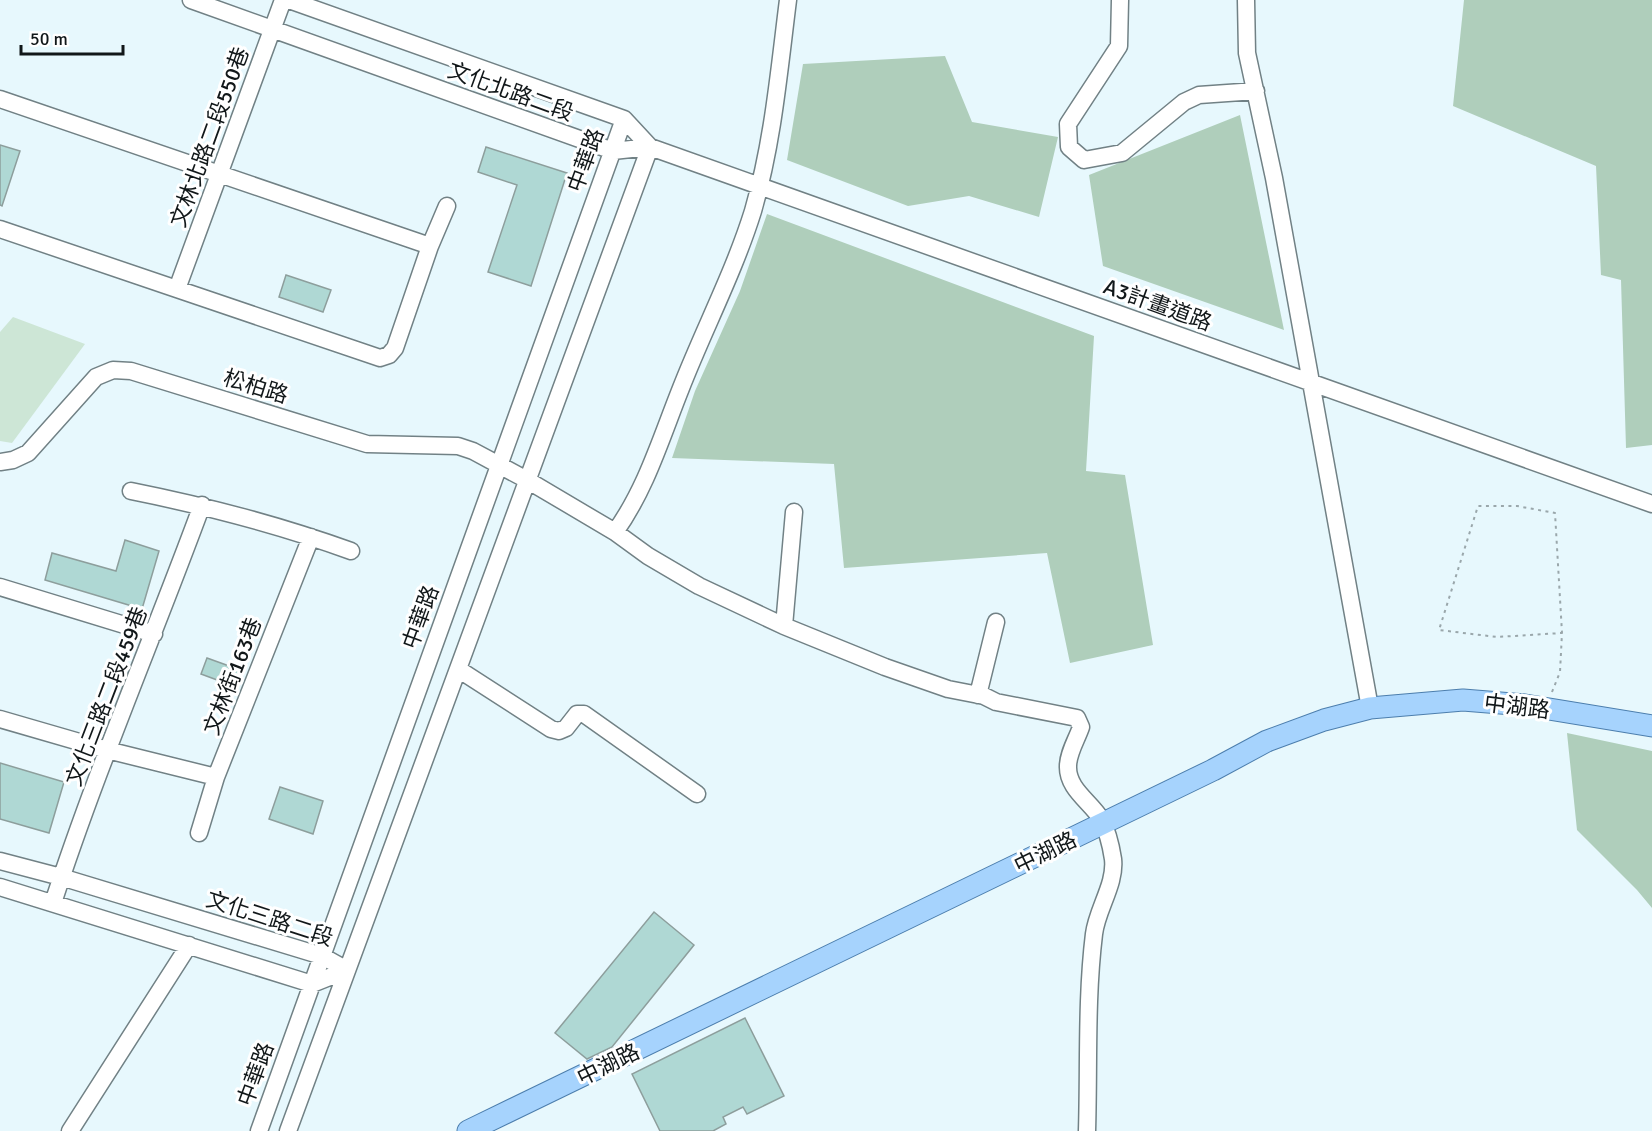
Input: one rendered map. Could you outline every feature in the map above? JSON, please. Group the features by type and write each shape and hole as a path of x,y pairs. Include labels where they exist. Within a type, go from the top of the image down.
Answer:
{"main road":[{"name":"中湖路","path":"468,1131 1103,824 1267,741 1324,720 1370,708 1463,700 1545,709 1652,726"}],"street":[{"name":"文化北路二段","path":"191,0 613,151 650,147"},
{"name":"文林北路二段550巷","path":"177,289 283,0"},
{"name":"文化北路二段","path":"289,0 624,119 650,147"},
{"path":"615,532 630,511 645,482 752,212 768,150 788,0"},
{"path":"1120,0 1119,46 1068,124 1069,147 1084,160 1122,153 1184,102 1199,95 1257,91"},
{"path":"1246,0 1247,54 1257,91 1370,708"},
{"path":"0,99 430,246"},
{"name":"中華路","path":"259,1131 624,119"},
{"path":"288,1131 650,147"},
{"name":"A3計畫道路","path":"650,147 1652,504"},
{"path":"0,229 380,358 389,355 395,348 430,246 447,206"},
{"name":"松柏路","path":"0,462 13,460 28,453 96,377 113,370 131,371 367,444 458,446 488,458 527,480 615,532 648,556 699,586 784,627 948,689 978,694 996,702 1077,718 1081,727 1070,756 1069,774 1084,802 1103,824"},
{"path":"131,491 202,505 351,551"},
{"name":"文化三路二段459巷","path":"53,903 107,750 154,634 202,505"},
{"path":"784,627 794,512"},
{"name":"文林街163巷","path":"199,833 216,777 311,537"},
{"path":"0,587 154,634"},
{"path":"978,694 996,622"},
{"path":"458,669 551,729 559,731 566,728 577,714 584,714 697,794"},
{"path":"0,719 107,750 216,777"},
{"path":"1086,1131 1088,1030 1094,931 1113,861 1103,824"},
{"name":"文化三路二段","path":"0,861 61,877 322,956 347,970"},
{"path":"0,886 312,984"},
{"path":"70,1131 189,945"},
{"name":"文化三路二段","path":"312,984 347,970"}],"path":[{"path":"1545,709 1560,672 1562,633 1555,513 1517,506 1478,506 1439,630 1497,637 1562,633"}],"green space":[{"path":"1464,0 1652,0 1652,445 1626,448 1621,280 1601,275 1596,166 1453,106"},
{"path":"945,56 972,122 1058,137 1039,217 969,196 908,206 787,160 803,64"},
{"path":"1240,115 1284,330 1103,266 1089,175"},
{"path":"767,214 1094,336 1086,471 1125,475 1153,645 1070,663 1047,553 844,568 834,464 672,458 695,391 740,291"},
{"path":"13,317 85,344 12,443 0,441 0,332"},
{"path":"1567,733 1652,751 1652,908 1577,830"}],"building":[{"path":"0,145 20,151 2,206 0,205"},
{"path":"486,147 567,173 531,286 488,272 517,185 478,172"},
{"path":"286,275 331,290 323,312 279,297"},
{"path":"125,540 159,551 142,609 45,580 52,553 116,571"},
{"path":"207,658 243,671 236,687 201,674"},
{"path":"0,763 64,782 49,833 0,819"},
{"path":"280,787 323,801 313,834 269,819"},
{"path":"654,912 694,945 612,1047 587,1059 555,1033"},
{"path":"745,1018 784,1096 747,1114 743,1107 723,1117 726,1124 713,1131 660,1131 632,1074"}]}
